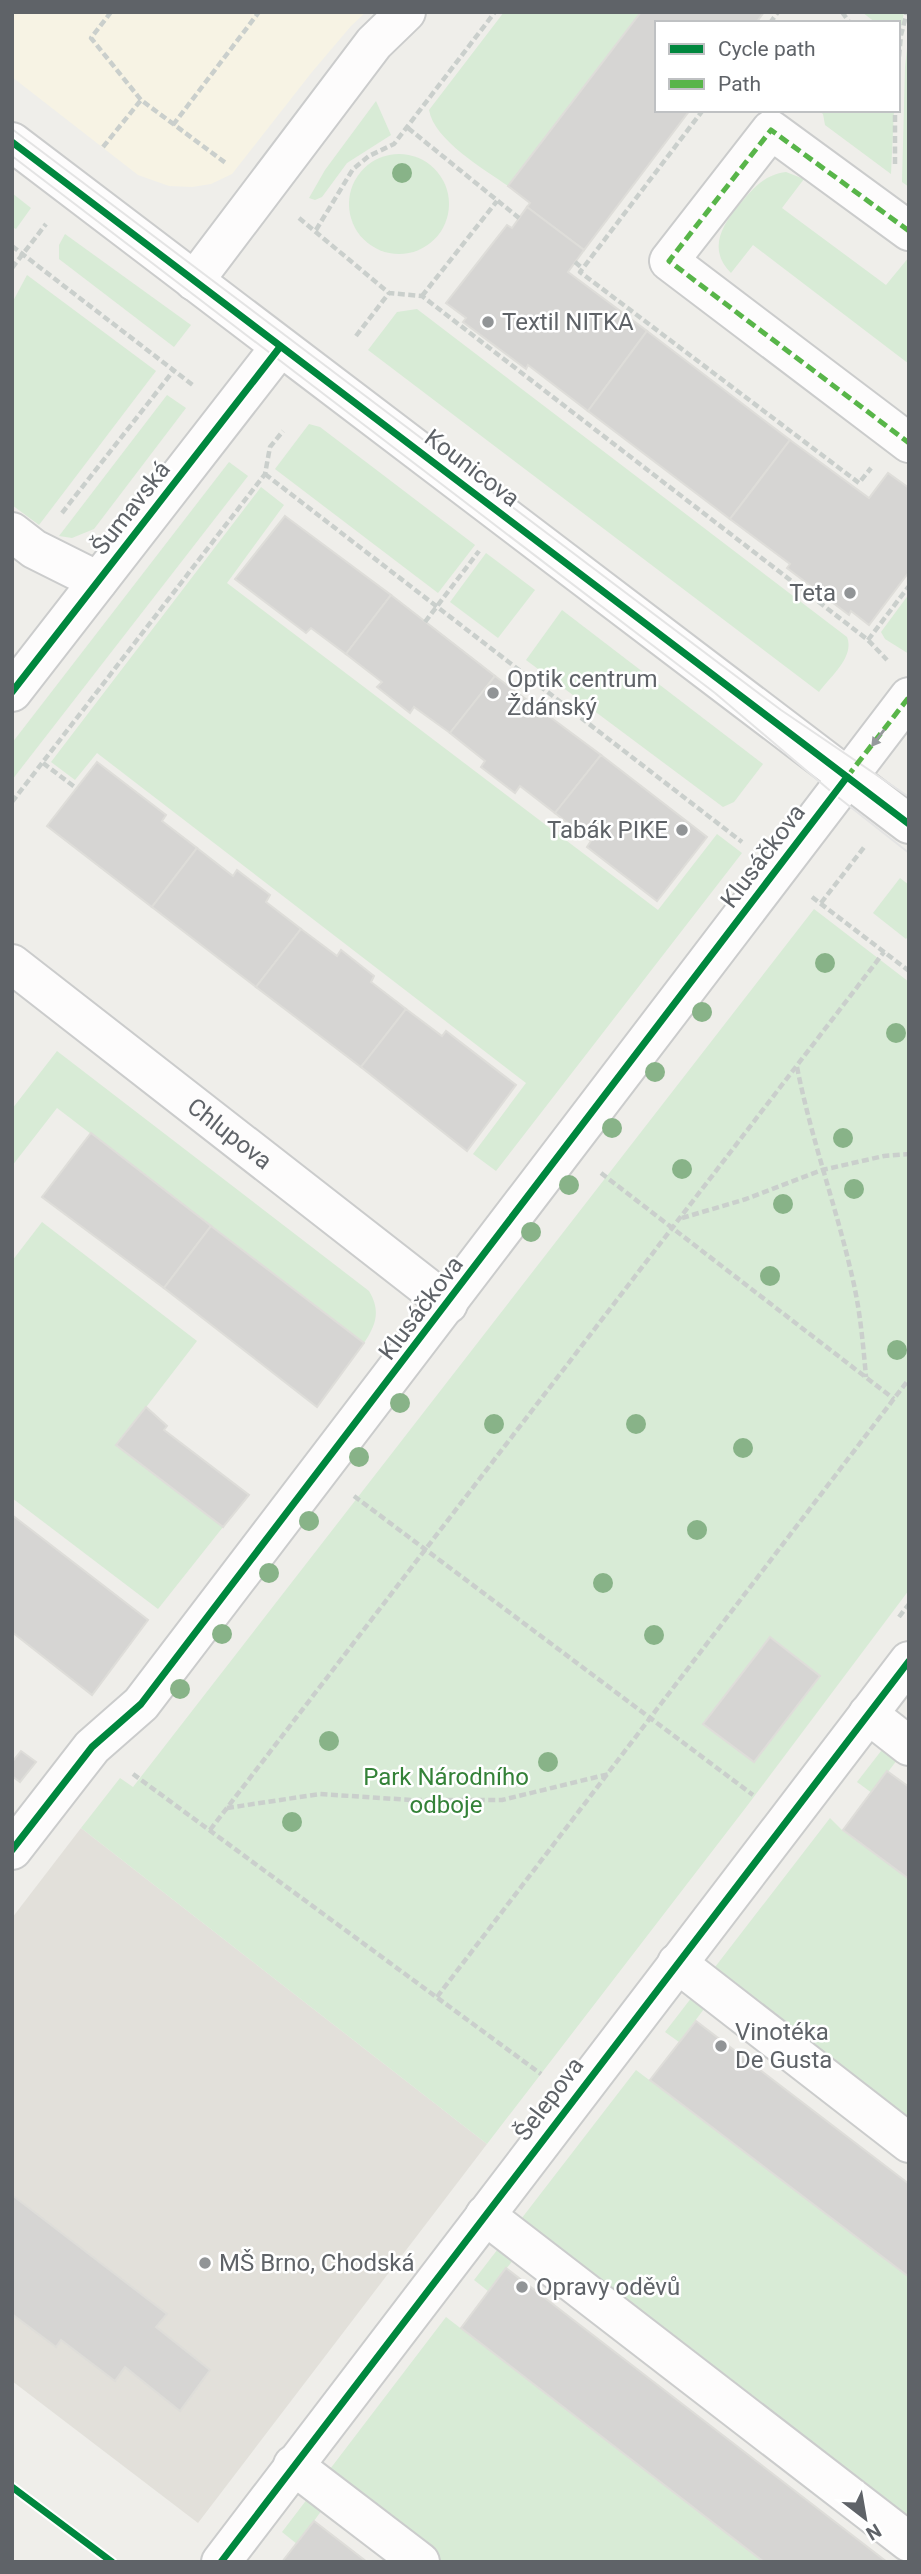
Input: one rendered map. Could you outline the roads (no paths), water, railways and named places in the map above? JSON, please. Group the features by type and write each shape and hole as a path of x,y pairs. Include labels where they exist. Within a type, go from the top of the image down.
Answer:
{"street":[{"path":"194,281 374,43 406,12"},
{"path":"909,231 771,130 669,261 909,443"},
{"name":"Kounicova","path":"12,142 909,824"},
{"name":"Šumavská","path":"12,692 281,347"},
{"path":"23,541 98,581"},
{"path":"847,777 901,682"},
{"name":"Klusáčkova","path":"12,1850 92,1747 141,1704 847,777"},
{"name":"Chlupova","path":"12,964 448,1304"},
{"name":"Šelepova","path":"221,2562 909,1661"},
{"path":"868,1714 909,1745"},
{"path":"677,1963 909,2143"},
{"path":"485,2214 909,2542"},
{"path":"293,2465 420,2562"}],"tram line":[{"path":"12,129 781,710 909,797"},
{"path":"12,156 715,693 834,794 909,853"}],"place":[{"name":"Textil NITKA","path":"488,322"},
{"name":"Teta","path":"850,593"},
{"name":"Optik centrum Ždánský","path":"493,693"},
{"name":"Tabák PIKE","path":"682,830"},
{"name":"Vinotéka De Gusta","path":"721,2046"},
{"name":"MŠ Brno, Chodská","path":"205,2263"},
{"name":"Opravy oděvů","path":"522,2287"}],"park label":[{"name":"Park Národního odboje","path":"446,1791"}]}
